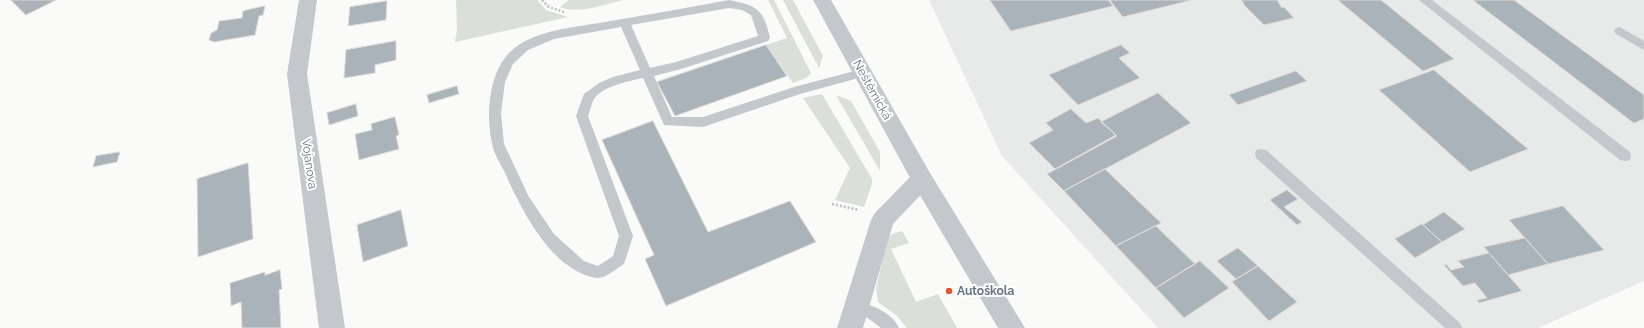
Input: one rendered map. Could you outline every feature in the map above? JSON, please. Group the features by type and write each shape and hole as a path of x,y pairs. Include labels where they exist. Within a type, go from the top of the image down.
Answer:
{"street":[{"name":"Vojanova","path":"308,0 297,74 332,328"},
{"name":"Neštěmická","path":"822,0 922,179 1012,328"},
{"path":"853,317 883,220 922,179"}],"lane":[{"path":"1425,0 1625,156"},
{"path":"729,4 748,6 760,18 764,38 677,66 604,86 588,97 582,116 626,236 619,260 599,272 579,266 549,238 524,200 498,144 495,113 499,82 508,62 524,47 552,35 624,21 729,4"},
{"path":"624,21 668,122 703,122 798,90 862,73"},
{"path":"1620,31 1644,46"},
{"path":"1261,154 1455,328"},
{"path":"853,317 870,311 892,328"}],"path":[{"path":"542,0 549,7 569,12"},
{"path":"832,204 863,211"}],"shaded area":[{"path":"456,0 537,0 546,10 568,17 455,42 457,30"},
{"path":"569,0 624,0 575,10 560,7"},
{"path":"768,0 774,0 811,73 806,78 793,83 766,45 787,38"},
{"path":"783,0 793,0 823,56 819,68"},
{"path":"929,0 1644,0 1644,281 1538,328 1158,328 1002,156"},
{"path":"822,94 872,179 872,184 864,207 835,200 850,168 803,98"},
{"path":"836,95 851,101 880,152 880,171"},
{"path":"902,231 909,243 891,249 916,302 938,294 957,328 907,328 896,315 878,302 876,289 887,240 892,234"}],"building":[{"path":"11,0 56,0 26,15"},
{"path":"990,0 1108,0 1113,6 1011,31"},
{"path":"1110,0 1192,0 1123,17"},
{"path":"1242,0 1277,0 1282,8 1284,7 1294,18 1264,25 1245,6"},
{"path":"1338,0 1381,0 1454,59 1423,71"},
{"path":"1473,0 1514,0 1644,95 1644,119 1634,123"},
{"path":"387,1 386,20 348,26 350,7"},
{"path":"265,6 263,15 259,16 255,35 214,42 209,40 211,33 217,30 219,21 242,18 243,11"},
{"path":"396,41 396,60 375,65 375,73 344,78 346,50"},
{"path":"766,45 787,76 675,116 657,82"},
{"path":"1121,45 1130,53 1119,58 1140,78 1078,105 1049,75"},
{"path":"1434,70 1528,149 1470,172 1379,90"},
{"path":"1296,71 1307,81 1238,105 1229,95"},
{"path":"457,86 459,94 429,103 427,95"},
{"path":"1158,93 1191,123 1064,191 1047,174 1117,136 1101,122"},
{"path":"356,104 358,116 329,125 327,113"},
{"path":"1071,109 1086,123 1098,118 1116,135 1055,169 1029,143 1053,130 1046,123"},
{"path":"395,117 399,135 396,136 399,149 359,160 355,134 372,130 371,124"},
{"path":"653,121 708,232 790,201 816,242 666,306 645,259 654,255 602,140"},
{"path":"120,152 117,162 93,167 96,156"},
{"path":"248,163 253,239 198,257 197,179"},
{"path":"1105,169 1161,223 1116,246 1064,191"},
{"path":"1287,190 1298,199 1284,207 1302,222 1297,225 1270,200"},
{"path":"1563,206 1604,250 1548,264 1509,220"},
{"path":"401,210 408,246 363,262 357,225"},
{"path":"1444,212 1465,229 1442,242 1423,225"},
{"path":"1422,224 1442,242 1415,258 1395,239"},
{"path":"1156,226 1195,264 1156,288 1116,246"},
{"path":"1525,238 1548,264 1508,275 1484,247"},
{"path":"1238,248 1258,266 1236,279 1217,261"},
{"path":"1489,253 1522,291 1479,303 1477,300 1487,298 1475,283 1463,286 1444,265 1446,264 1451,270 1464,267 1458,261"},
{"path":"1200,261 1229,288 1184,318 1156,288"},
{"path":"1258,266 1297,302 1269,321 1232,282"},
{"path":"280,270 282,289 279,290 281,328 242,328 241,302 231,306 230,283 265,272 265,275"}],"place":[{"name":"Autoškola","path":"949,291"}]}
